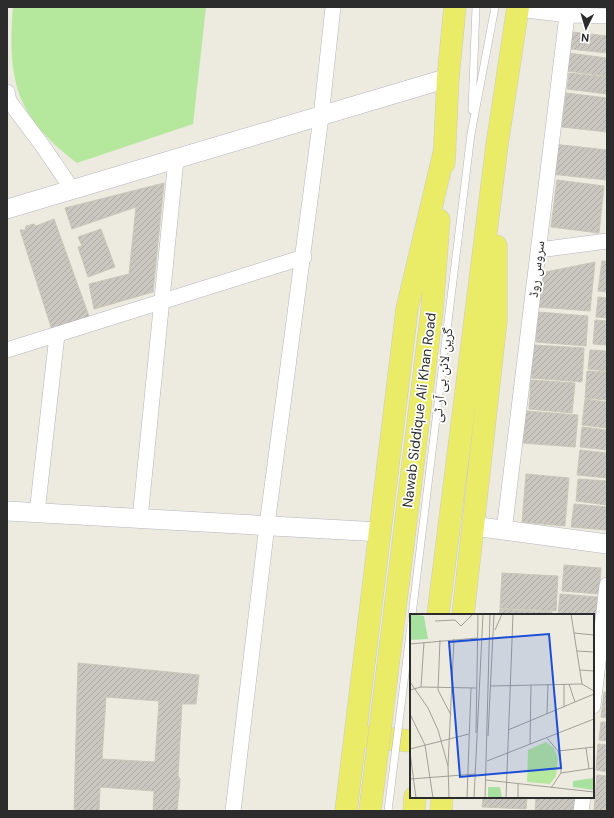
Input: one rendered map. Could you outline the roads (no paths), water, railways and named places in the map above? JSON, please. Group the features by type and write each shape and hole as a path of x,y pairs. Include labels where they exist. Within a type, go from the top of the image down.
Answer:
{"main road":[{"name":"Nawab Siddique Ali Khan Road","path":"370,811 432,310 445,149 448,78 455,7"},
{"path":"438,614 497,145 518,8"},
{"path":"463,614 496,321 497,145"},
{"path":"346,805 407,309 445,149"},
{"path":"355,735 410,741"},
{"path":"414,811 415,798"},
{"path":"441,811 442,798"}],"street":[{"path":"232,811 267,525 322,117 333,7"},
{"path":"518,8 568,11 607,16"},
{"name":"سروس روڈ","path":"504,531 568,11"},
{"path":"7,209 322,117 448,78"},
{"path":"8,98 72,189"},
{"path":"140,519 176,159"},
{"path":"539,250 607,241"},
{"path":"7,350 304,257"},
{"path":"37,513 57,335"},
{"path":"7,511 380,532"},
{"path":"473,526 607,544"},
{"path":"594,697 607,585"},
{"path":"581,811 582,798"}],"lane":[{"name":"گرین لائن بی آر ٹی","path":"471,134 476,7"},
{"name":"گرین لائن بی آر ٹی","path":"412,614 471,134 495,7"},
{"path":"388,811 410,633"}]}
